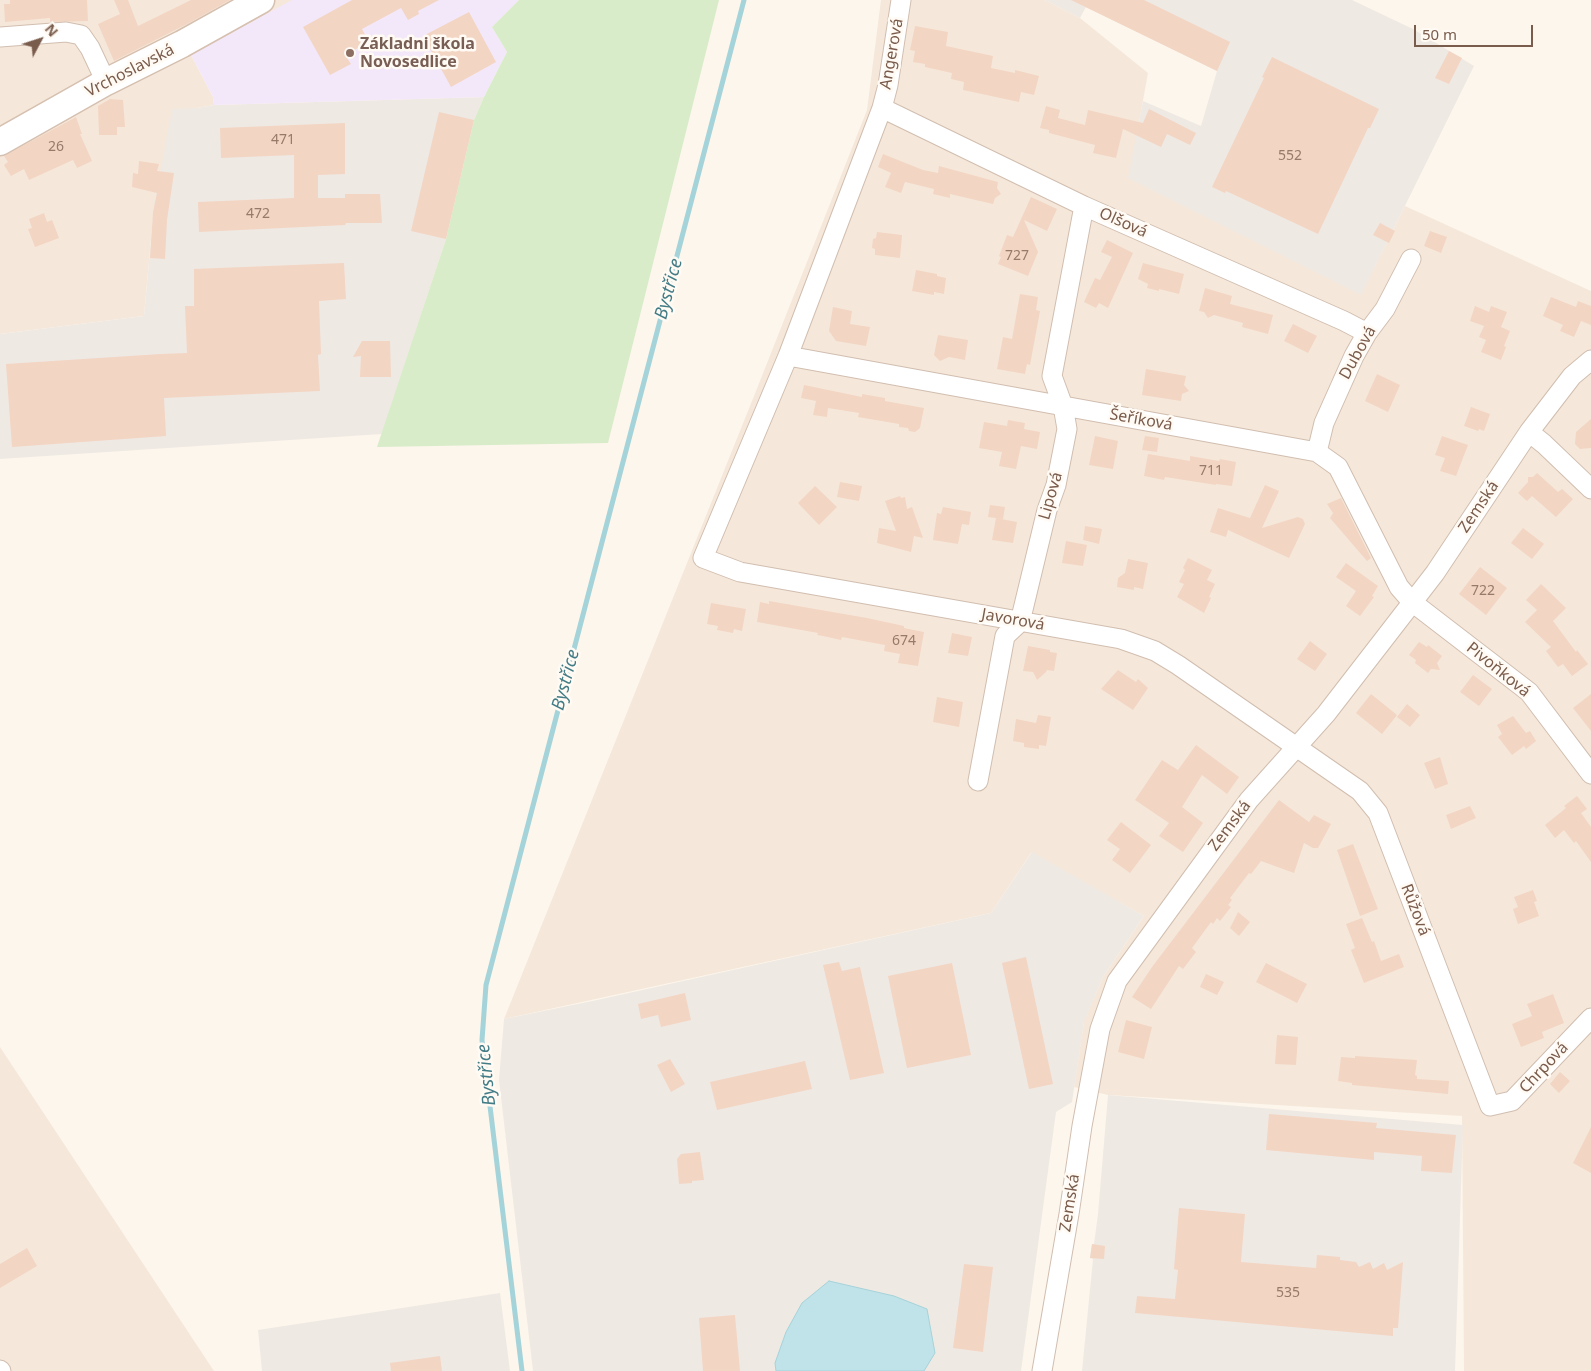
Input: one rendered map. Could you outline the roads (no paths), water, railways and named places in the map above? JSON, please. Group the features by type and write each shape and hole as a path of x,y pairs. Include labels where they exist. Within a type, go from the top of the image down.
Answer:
{"street":[{"name":"Vrchoslavská","path":"0,142 106,82 182,44 261,0"},
{"name":"Angerová","path":"704,558 788,356 882,108 888,85 901,0"},
{"path":"0,37 66,32 81,35 90,48 106,82"},
{"name":"Olšová","path":"882,108 1084,206 1344,321 1367,333"},
{"name":"Lipová","path":"978,781 1005,636 1020,622 1047,510 1056,485 1067,429 1063,406 1052,376 1084,206"},
{"name":"Dubová","path":"1317,452 1324,423 1354,356 1367,333 1385,309 1411,259"},
{"name":"Šeříková","path":"788,356 1317,452 1338,467 1399,587 1412,602"},
{"name":"Zemská","path":"1042,1371 1082,1126 1100,1029 1116,980 1249,800 1326,714 1435,573 1529,432 1572,376 1591,360"},
{"path":"1529,432 1591,489"},
{"name":"Javorová","path":"704,558 740,572 1121,639 1155,651 1178,665 1295,747"},
{"name":"Pivoňková","path":"1412,602 1529,692 1591,774"},
{"name":"Růžová","path":"1295,747 1360,791 1378,813 1490,1106"},
{"name":"Chrpová","path":"1490,1106 1512,1101 1591,1018"}],"water":[{"path":"829,1281 894,1296 927,1309 935,1353 924,1371 776,1371 775,1363 786,1332 802,1303"}],"waterway":[{"name":"Bystřice","path":"522,1371 482,1040 486,985 744,0"}],"place":[{"name":"Základni škola Novosedlice","path":"350,53"}]}
